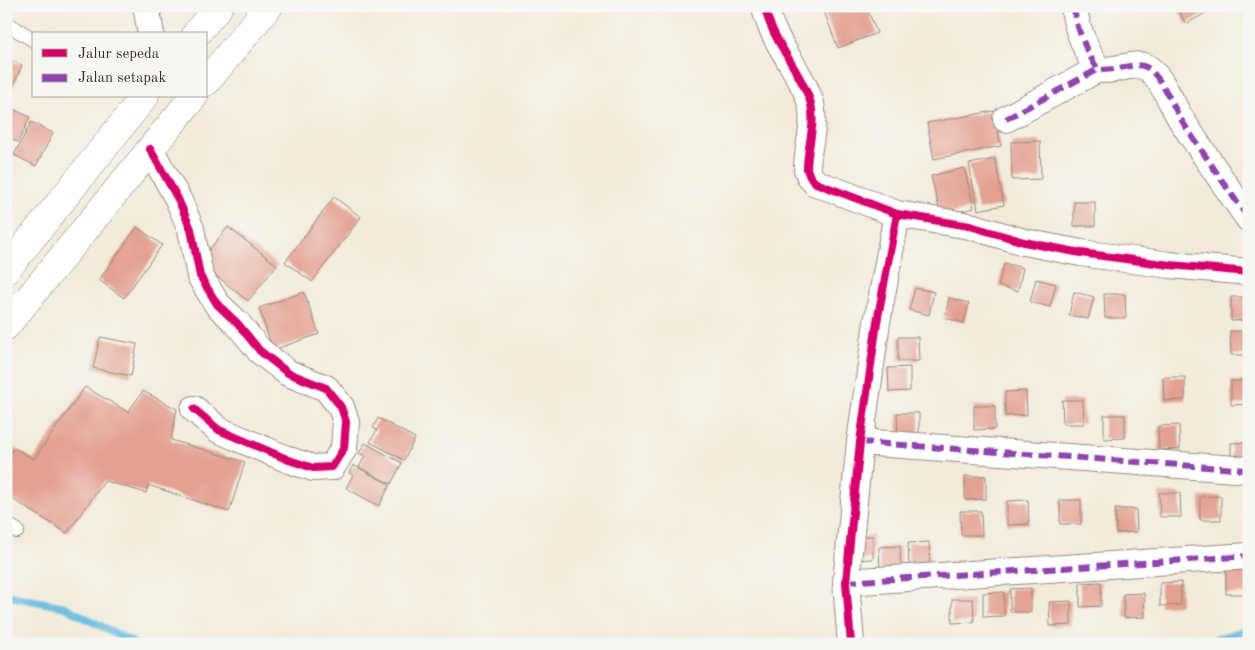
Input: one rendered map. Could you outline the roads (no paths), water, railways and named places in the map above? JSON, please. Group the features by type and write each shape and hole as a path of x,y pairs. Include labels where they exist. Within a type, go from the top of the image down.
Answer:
{"highway":[{"path":"198,32 219,6"},
{"path":"208,80 269,6"},
{"path":"6,326 192,98"},
{"path":"6,270 137,99"}],"street":[{"path":"146,6 151,32"},
{"path":"765,6 769,22 810,102 813,116 807,169 810,177 816,183 898,214 970,226 1024,242 1081,253 1170,265 1249,272"},
{"path":"1074,6 1075,17 1093,62 1098,69 1106,71 1137,65 1145,66 1154,74 1181,119 1249,219"},
{"path":"1006,119 1098,69"},
{"path":"150,149 178,199 191,229 200,276 208,291 217,304 238,324 260,351 288,373 326,388 341,407 346,422 344,448 332,467 313,468 219,430 194,410"},
{"path":"851,644 846,582 860,442 877,322 898,214"},
{"path":"860,442 1249,470"},
{"path":"846,582 1249,556"}],"lane":[{"path":"6,23 32,39"}],"waterway":[{"path":"6,595 65,607 135,644"},
{"path":"1202,644 1249,629"}]}
